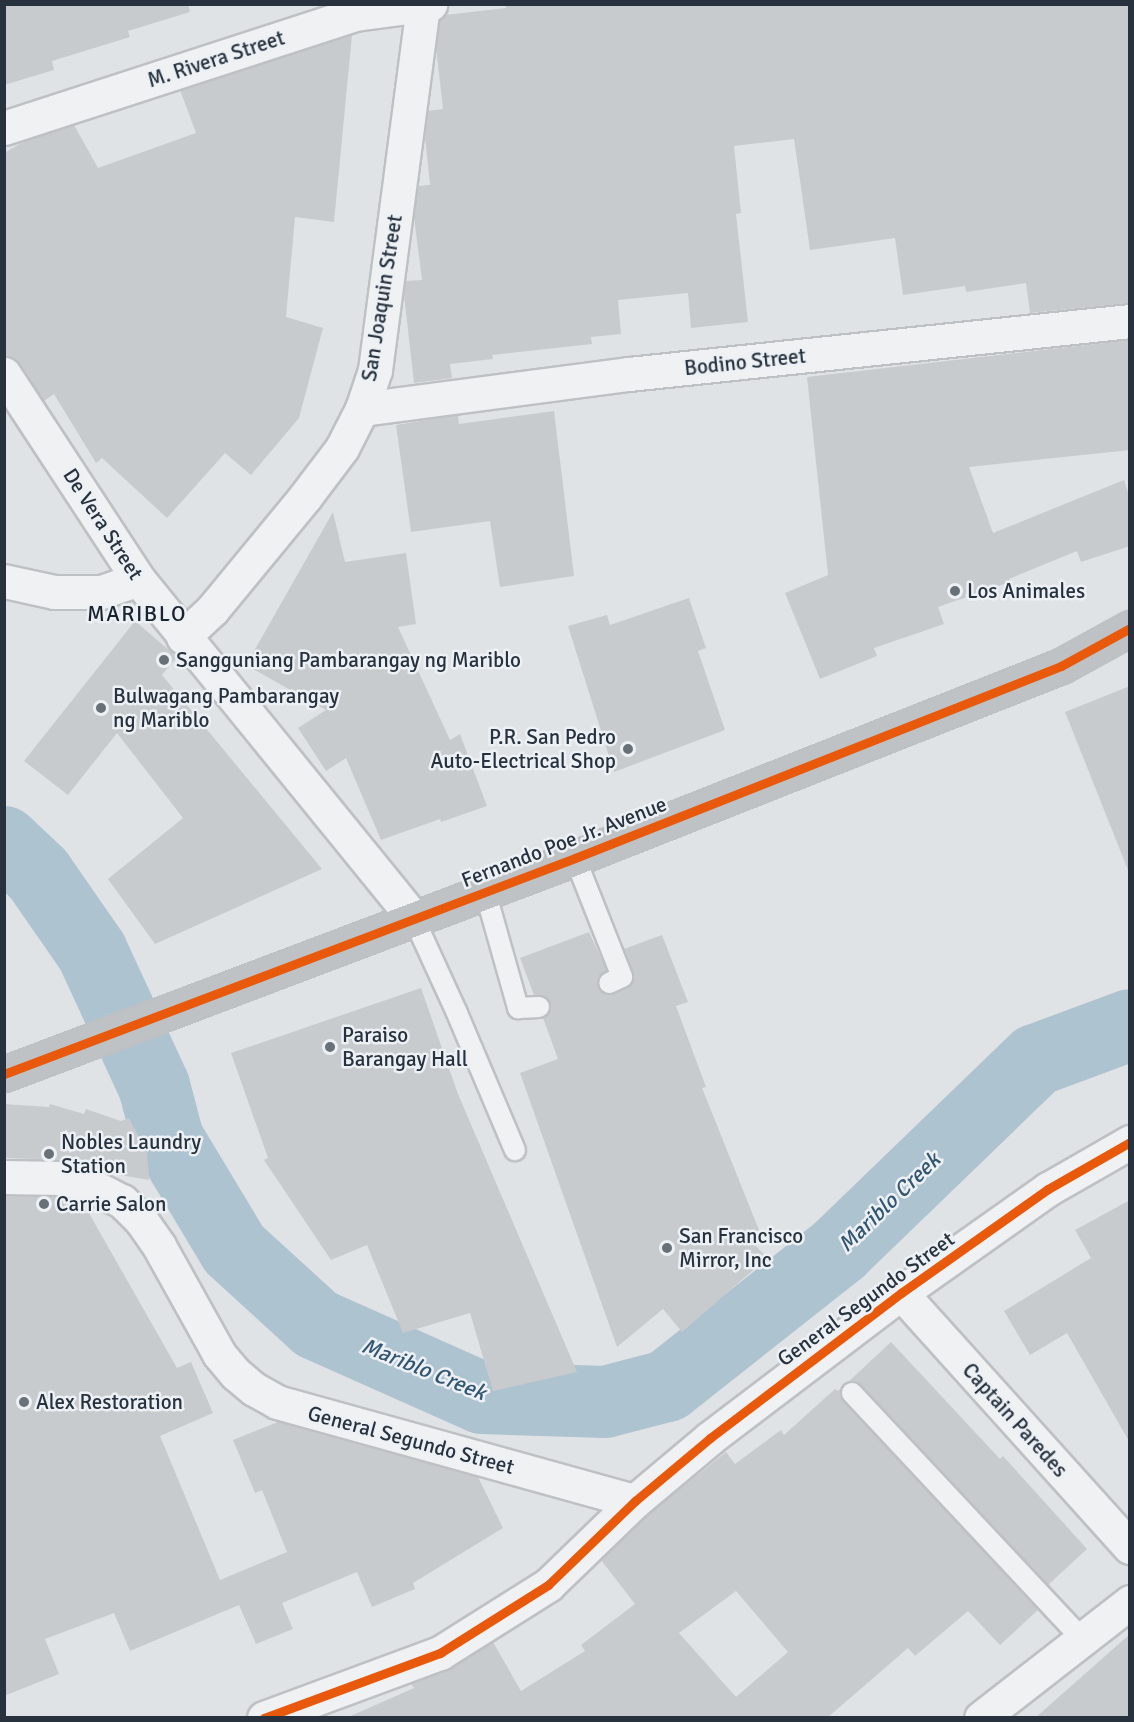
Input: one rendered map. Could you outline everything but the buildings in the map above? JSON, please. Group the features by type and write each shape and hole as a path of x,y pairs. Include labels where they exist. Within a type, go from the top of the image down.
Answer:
{"main road":[{"name":"Fernando Poe Jr. Avenue","path":"4,1074 575,858 1061,666 1130,628"}],"street":[{"name":"M. Rivera Street","path":"4,128 355,14 425,5"},
{"name":"San Joaquin Street","path":"183,637 212,610 305,497 342,448 362,409 375,370 425,5"},
{"name":"Bodino Street","path":"362,409 629,374 1130,321"},
{"name":"De Vera Street","path":"4,374 138,579 414,919"},
{"path":"4,581 54,592 101,592 138,579"},
{"name":"General Segundo Street","path":"4,1177 61,1178 90,1185 122,1202 141,1220 159,1246 219,1354 236,1374 254,1389 277,1402 635,1501 710,1438 901,1293 1048,1189 1130,1143"},
{"name":"Captain Paredes","path":"901,1293 1130,1546"},
{"path":"264,1718 440,1653 548,1585 635,1501"},
{"path":"981,1718 1130,1602"}],"lane":[{"path":"575,858 622,976 609,983"},
{"path":"485,891 518,1008 539,1007"},
{"path":"414,919 515,1150"},
{"path":"852,1392 1082,1639"}],"waterway":[{"name":"Mariblo Creek","path":"4,842 38,874 92,952 154,1086 168,1139 234,1249 316,1324 482,1398 605,1402 667,1386 839,1250 1036,1060 1130,1025"}],"cycle path":[{"path":"4,1074 575,858 1061,666 1130,628"},
{"path":"264,1718 440,1653 548,1585 635,1501 710,1438 901,1293 1048,1189 1130,1142"}],"place":[{"name":"Los Animales","path":"955,591"},
{"name":"Sangguniang Pambarangay ng Mariblo","path":"164,660"},
{"name":"Bulwagang Pambarangay ng Mariblo","path":"101,708"},
{"name":"P.R. San Pedro Auto-Electrical Shop","path":"628,749"},
{"name":"Paraiso Barangay Hall","path":"330,1047"},
{"name":"Nobles Laundry Station","path":"49,1154"},
{"name":"Carrie Salon","path":"44,1204"},
{"name":"San Francisco Mirror, Inc","path":"667,1248"},
{"name":"Alex Restoration","path":"24,1402"}],"district":[{"name":"MARIBLO","path":"137,614"}]}
